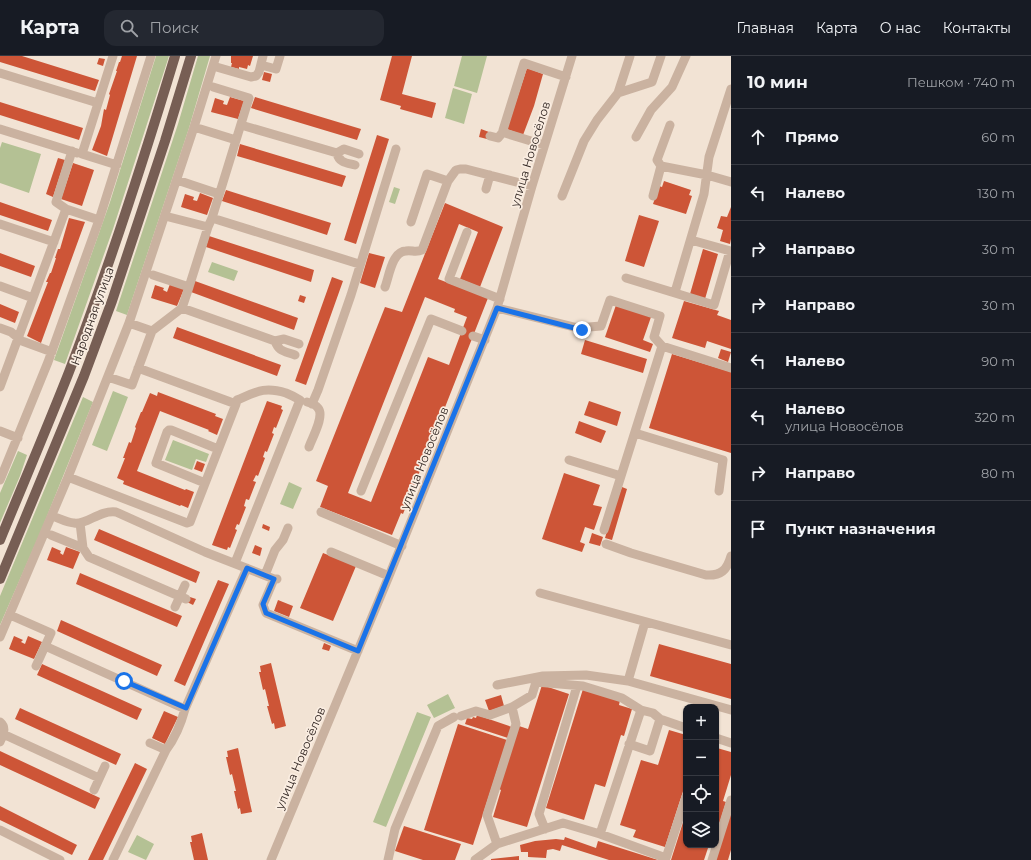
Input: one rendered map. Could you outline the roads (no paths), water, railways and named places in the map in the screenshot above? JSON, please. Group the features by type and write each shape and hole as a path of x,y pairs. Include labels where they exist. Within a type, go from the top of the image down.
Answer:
{"main road":[{"name":"Народная улица","path":"0,540 94,304 151,135 175,56"},
{"name":"Народная улица","path":"0,579 84,376 112,301 165,141 191,56"}],"street":[{"path":"82,154 113,56"},
{"path":"0,480 52,352 99,220 151,56"},
{"path":"0,637 52,516 129,323 177,180 216,56"},
{"path":"213,66 251,77 256,76 262,61 276,69 280,56"},
{"name":"улица Новосёлов","path":"271,860 402,546 497,308 544,145 572,56"},
{"path":"562,196 584,141 597,120 618,93 630,56"},
{"path":"618,93 652,82 661,56"},
{"path":"636,137 651,110 672,87 686,56"},
{"path":"490,136 498,138 503,132 524,63 566,77"},
{"path":"0,73 98,103"},
{"path":"108,376 132,385 152,331 182,308 220,194 249,98 213,87"},
{"path":"675,292 704,194 709,157 731,89"},
{"path":"241,125 338,153 344,149 359,154"},
{"path":"670,125 657,160 661,166 707,175 731,182"},
{"path":"194,127 236,140"},
{"path":"0,129 117,165"},
{"path":"503,132 544,145"},
{"path":"312,404 351,295 359,264 396,149"},
{"path":"72,151 56,202 66,209 99,220"},
{"path":"338,153 338,158 340,161 355,165"},
{"path":"653,196 661,166"},
{"path":"385,287 396,256 400,252 406,250 419,252 422,250 448,181 456,170 460,169 490,175 532,186"},
{"path":"411,222 427,174 448,181"},
{"path":"486,189 490,175"},
{"path":"177,180 220,194"},
{"path":"0,387 66,209"},
{"path":"165,216 208,227"},
{"path":"212,218 359,264"},
{"path":"0,224 54,242"},
{"path":"467,232 449,279 500,298"},
{"path":"626,278 714,305 730,251 691,240"},
{"path":"153,275 189,287"},
{"path":"0,286 33,298"},
{"path":"497,308 582,330 589,327 601,326 610,300 660,316 654,337 662,346 731,368"},
{"path":"182,308 274,341 284,339 298,344"},
{"path":"361,491 431,319 462,331"},
{"path":"129,323 152,331"},
{"path":"0,328 52,352"},
{"path":"473,336 484,340"},
{"path":"274,341 277,348 295,355"},
{"path":"604,530 662,346"},
{"path":"138,368 236,404"},
{"path":"68,477 187,523 190,522 237,400 261,390 270,389 296,397 318,407 320,419 309,446"},
{"path":"235,564 300,400"},
{"path":"205,483 156,463 167,432 172,430 218,449"},
{"path":"0,431 18,438"},
{"path":"635,433 722,460 719,490"},
{"path":"569,460 622,476"},
{"path":"52,516 74,523 80,523 103,512 116,512 205,552 272,578"},
{"path":"321,512 402,546"},
{"path":"80,523 83,548 89,557 183,597"},
{"path":"288,528 283,540 275,550 272,578 263,604 266,613 358,651"},
{"path":"51,535 83,548"},
{"path":"606,544 706,575 714,576 730,565 731,556"},
{"path":"331,552 389,576"},
{"path":"113,860 166,750 173,741 247,568"},
{"path":"175,607 183,597 184,585"},
{"path":"540,593 731,645"},
{"path":"10,615 51,633 36,666"},
{"path":"628,681 645,622"},
{"path":"45,646 186,708"},
{"path":"497,685 543,676 586,675 628,681 731,710"},
{"path":"388,860 395,829 438,726 457,716 476,711 490,715 512,707 532,695 536,682 583,686 622,698 640,710 653,713 660,719 683,727"},
{"path":"545,829 539,814 578,686"},
{"path":"497,844 487,815 516,724 512,707"},
{"path":"600,834 640,710"},
{"path":"630,744 650,751 660,719"},
{"path":"0,722 3,725 4,730 2,738 99,778"},
{"path":"719,739 731,743"},
{"path":"150,743 166,750"},
{"path":"94,790 104,766"},
{"path":"712,860 731,800"},
{"path":"475,860 497,844 563,823 600,834 666,859 683,806"},
{"path":"0,830 60,860"}]}
